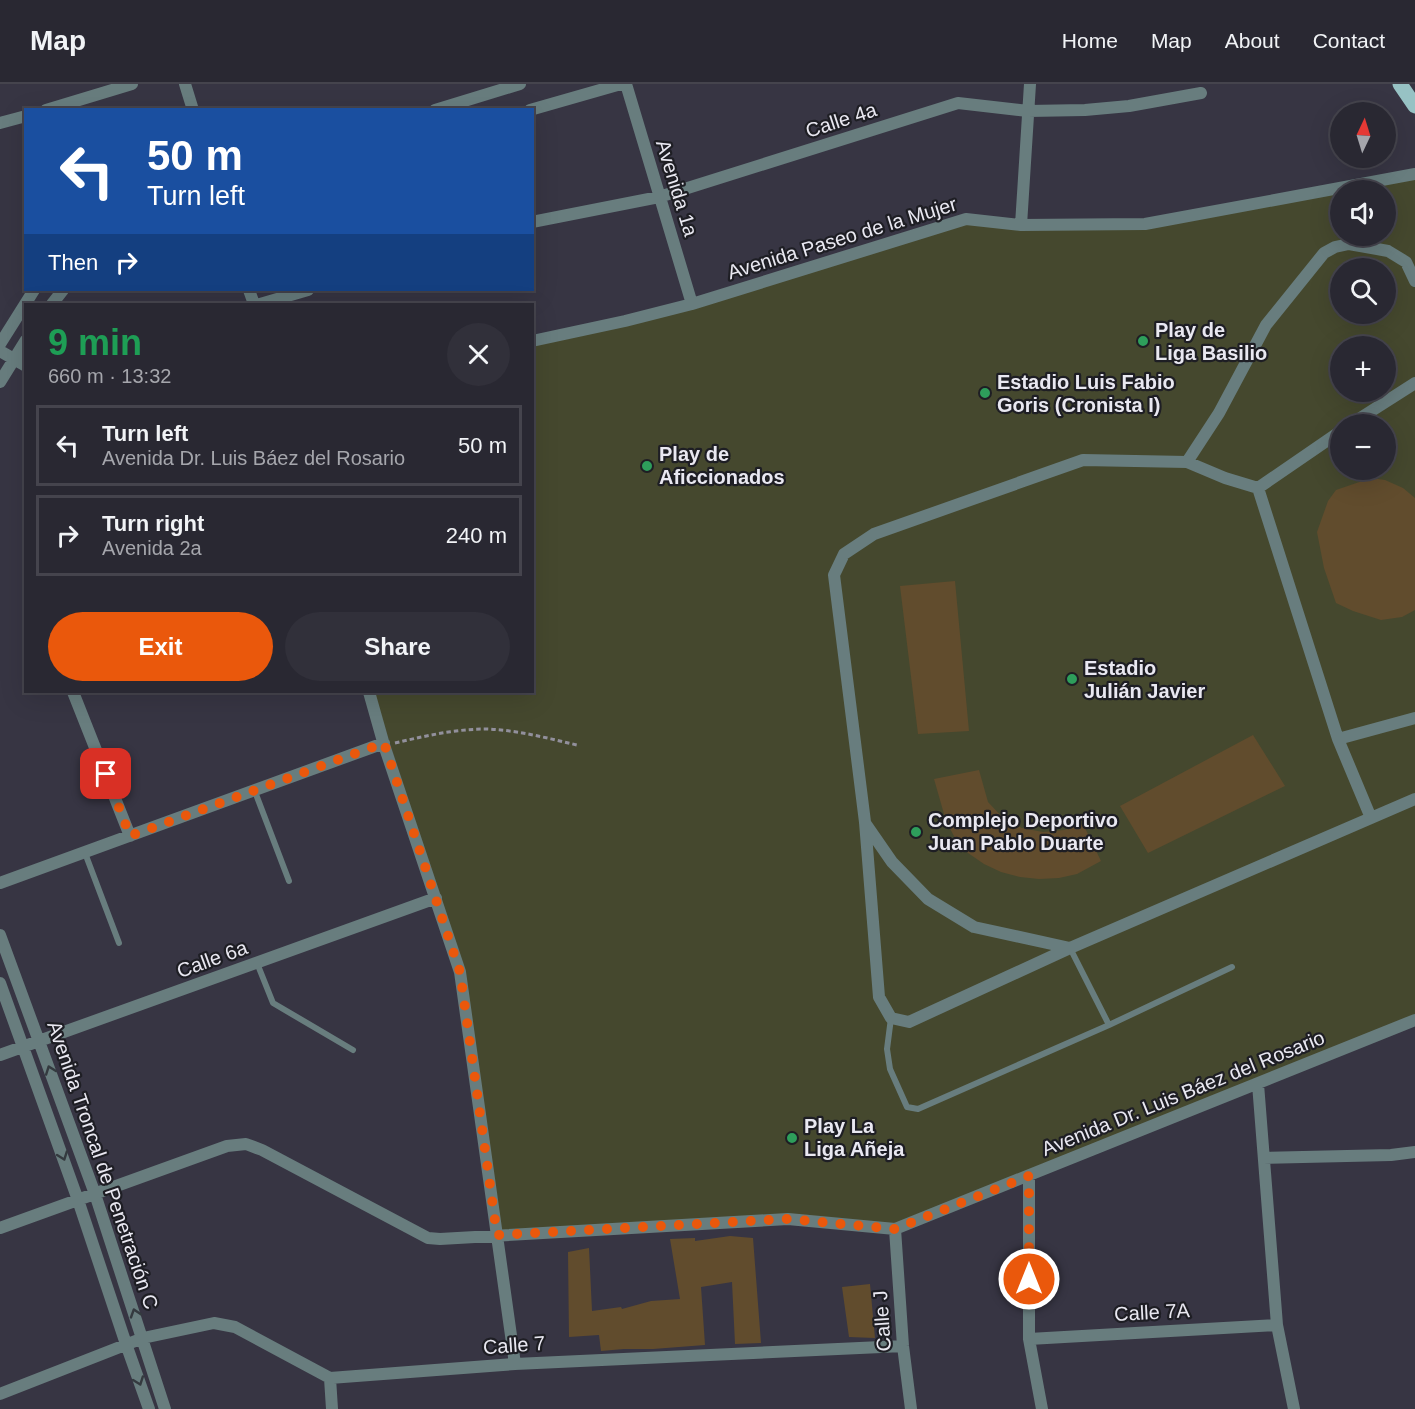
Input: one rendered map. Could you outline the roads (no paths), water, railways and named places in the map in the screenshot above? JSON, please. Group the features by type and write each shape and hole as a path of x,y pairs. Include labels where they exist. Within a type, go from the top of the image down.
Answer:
{"main road":[{"path":"1407,88 1415,106"}],"street":[{"path":"53,108 132,84"},
{"path":"185,84 192,108"},
{"path":"442,108 520,84"},
{"path":"534,109 621,84"},
{"name":"Avenida 1a","path":"626,84 692,304"},
{"path":"1021,225 1030,84"},
{"name":"Calle 4a","path":"534,222 659,197 958,103 1028,111 1129,106 1201,93"},
{"path":"0,123 24,117"},
{"name":"Avenida Paseo de la Mujer","path":"534,341 692,304 966,219 1021,225 1145,224 1415,174"},
{"path":"1187,462 1219,413 1266,325 1324,253 1335,247 1349,244 1388,251 1406,262 1415,280"},
{"path":"53,303 62,291"},
{"path":"263,303 305,291"},
{"path":"0,382 24,344 2,337 24,305"},
{"path":"0,351 24,365"},
{"path":"1367,414 1415,383"},
{"path":"1258,488 1330,439"},
{"path":"1258,488 1225,478 1187,462 1083,460 874,534 844,554 834,575 865,822 879,997 891,1018 909,1022 1070,948 1415,799"},
{"path":"1258,488 1338,739 1371,818"},
{"path":"73,693 130,836"},
{"path":"369,693 460,972 515,1364"},
{"path":"1338,739 1415,718"},
{"path":"0,883 254,789 384,744"},
{"path":"865,822 892,862 928,899 974,927 1070,948"},
{"name":"Calle 6a","path":"0,1055 436,898"},
{"name":"Avenida Troncal de Penetración C","path":"0,934 95,1194 165,1409"},
{"name":"Avenida Troncal de Penetración C","path":"0,983 78,1200 149,1409"},
{"name":"Avenida Dr. Luis Báez del Rosario","path":"0,1228 227,1146 246,1144 262,1150 428,1238 788,1219 895,1229 1415,1020"},
{"path":"1258,1084 1277,1325 1294,1409"},
{"path":"1264,1158 1391,1155 1415,1152"},
{"path":"1029,1176 1029,1339 1042,1409"},
{"name":"Calle J","path":"895,1229 910,1409"},
{"path":"0,1394 143,1338 214,1323 235,1327 330,1378 332,1409"},
{"name":"Calle 7A","path":"1029,1339 1277,1325"},
{"name":"Calle 7","path":"330,1378 515,1364 903,1346"}],"lane":[{"path":"254,789 289,881"},
{"path":"85,853 119,943"},
{"path":"1070,948 1109,1025"},
{"path":"257,963 273,1004 353,1050"},
{"path":"891,1018 887,1049 890,1069 907,1107 918,1109 1109,1025 1232,967"}],"place":[{"name":"Play de Liga Basilio","path":"1143,341"},
{"name":"Estadio Luis Fabio Goris (Cronista I)","path":"985,393"},
{"name":"Play de Aficcionados","path":"647,466"},
{"name":"Estadio Julián Javier","path":"1072,679"},
{"name":"Complejo Deportivo Juan Pablo Duarte","path":"916,832"},
{"name":"Play La Liga Añeja","path":"792,1138"}]}
